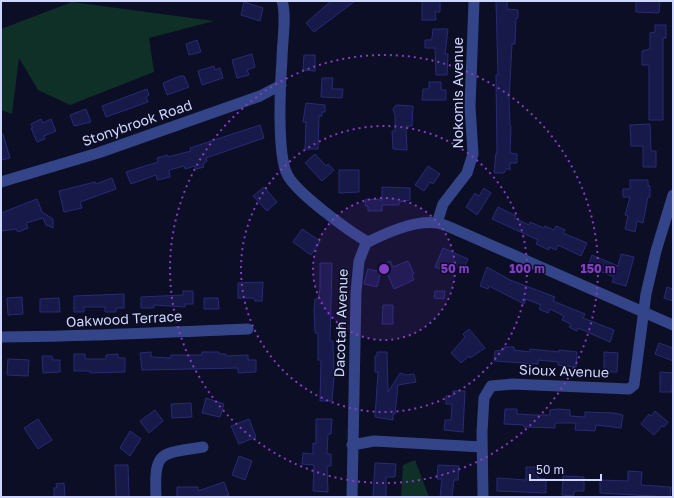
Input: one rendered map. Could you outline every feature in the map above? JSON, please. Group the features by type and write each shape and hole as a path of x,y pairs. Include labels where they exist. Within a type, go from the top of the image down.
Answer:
{"street":[{"path":"282,1 284,25 281,85 282,158 287,174 303,194 368,242 388,233 420,224 437,223 673,325"},
{"name":"Nokomis Avenue","path":"437,223 443,204 467,173 474,154 470,106 474,1"},
{"name":"Stonybrook Road","path":"1,182 106,150 260,96 281,85"},
{"name":"Sioux Avenue","path":"482,447 484,398 492,386 512,384 629,389 634,385 644,312 656,251 673,195"},
{"name":"Dacotah Avenue","path":"352,497 356,292 359,261 366,243 368,242"},
{"name":"Oakwood Terrace","path":"1,337 72,337 106,334 248,329"},
{"path":"352,445 374,441 482,447 483,497"},
{"path":"156,497 155,470 160,458 170,452 203,447"}],"green space":[{"path":"72,2 214,21 149,38 154,72 70,105 38,90 19,58 12,114 1,110 1,29"},
{"path":"415,460 429,497 401,497 403,465"}],"building":[{"path":"331,1 355,1 314,32 306,23"},
{"path":"440,1 440,12 435,12 436,20 422,20 422,2"},
{"path":"496,1 507,1 507,9 518,10 518,18 516,18 515,44 512,44 509,100 511,126 510,153 517,154 517,163 510,163 510,170 507,168 504,173 494,173 497,153 496,75 498,75"},
{"path":"636,1 660,1 659,13 636,12"},
{"path":"244,2 263,8 260,21 241,15"},
{"path":"655,25 666,25 666,38 663,38 663,120 649,120 649,65 642,65 642,51 650,49 650,33 655,32"},
{"path":"433,29 448,29 445,54 448,54 447,75 436,75 435,48 425,48 425,40 431,40"},
{"path":"197,40 201,52 189,55 186,44"},
{"path":"252,54 255,67 247,70 249,75 237,78 232,60"},
{"path":"304,55 315,55 315,71 303,70"},
{"path":"214,66 215,70 220,68 223,78 202,85 198,71"},
{"path":"180,76 184,76 189,87 167,95 163,83"},
{"path":"322,78 333,78 332,89 343,89 342,98 321,97"},
{"path":"429,82 441,82 441,90 446,90 446,100 422,100 423,89 429,89"},
{"path":"147,89 149,95 146,97 148,102 106,117 102,106"},
{"path":"306,103 325,105 325,112 322,112 322,116 319,116 318,149 305,149 306,122 303,122"},
{"path":"396,105 413,106 412,126 406,126 407,150 393,149 392,131 395,131 395,116 393,109"},
{"path":"86,109 91,122 74,126 70,115"},
{"path":"41,119 43,123 51,119 56,131 44,136 45,139 37,142 31,128 33,128 31,124"},
{"path":"650,124 651,151 656,151 656,167 643,167 643,146 631,146 630,125"},
{"path":"260,125 264,138 206,158 207,161 203,164 204,167 196,169 195,166 185,169 184,166 169,170 170,177 157,180 156,175 131,184 126,172 158,162 157,158 168,155 168,157 191,151 190,148"},
{"path":"1,134 3,134 10,158 1,160"},
{"path":"315,154 326,166 328,164 334,170 322,181 305,163"},
{"path":"428,166 440,174 433,184 430,182 424,191 415,185"},
{"path":"339,170 359,170 359,192 339,193"},
{"path":"112,178 116,189 80,202 82,208 64,212 59,191 95,182 96,184"},
{"path":"630,180 648,180 648,186 650,186 650,197 648,197 643,223 637,221 635,232 625,229 628,216 625,215 630,197 623,197 623,189 630,189"},
{"path":"264,187 277,202 267,211 253,196"},
{"path":"382,187 410,188 410,200 399,202 399,205 382,205 382,211 368,211 368,206 365,206 366,199 382,200"},
{"path":"484,188 491,193 477,215 466,207 475,193 479,196"},
{"path":"37,199 42,212 53,219 53,228 46,225 43,218 26,223 28,228 18,232 16,229 1,231 1,213"},
{"path":"498,207 516,216 514,218 529,225 530,222 544,228 545,226 554,230 556,226 565,230 563,233 587,243 581,256 558,245 556,250 549,247 549,250 536,244 538,240 492,219"},
{"path":"302,229 320,241 311,255 293,242"},
{"path":"443,248 468,259 463,270 447,263 444,271 435,267"},
{"path":"621,254 634,257 626,286 612,282 614,277 588,266 592,255 618,266"},
{"path":"390,261 393,267 408,261 414,274 412,275 414,280 394,289 383,264"},
{"path":"320,263 332,263 330,341 333,341 334,377 332,401 320,401 321,360 318,360 318,333 315,333 314,309 315,299 318,299 320,289"},
{"path":"487,267 510,280 555,297 553,301 585,314 583,318 614,330 610,342 578,328 577,331 569,327 571,324 562,320 564,316 550,309 548,313 539,309 541,305 526,299 524,304 489,286 488,289 480,286"},
{"path":"368,269 381,272 377,287 364,284"},
{"path":"263,282 262,301 255,301 254,298 238,298 238,283"},
{"path":"667,287 673,289 673,301 664,298"},
{"path":"183,291 193,291 193,304 185,304 185,307 154,305 154,308 141,308 141,297 183,295"},
{"path":"435,291 445,291 444,299 434,298"},
{"path":"124,294 124,308 116,308 116,312 105,312 105,307 84,307 84,312 74,312 74,296"},
{"path":"22,297 23,314 8,315 7,298"},
{"path":"59,298 60,312 40,312 40,299"},
{"path":"204,298 218,298 219,309 204,309"},
{"path":"383,305 393,305 393,324 382,324"},
{"path":"469,329 485,348 470,358 469,356 461,363 451,353 465,337 463,334"},
{"path":"659,343 673,348 673,361 655,354"},
{"path":"504,347 514,347 514,350 530,352 530,349 577,352 576,367 558,365 558,362 538,360 538,364 494,361 495,351 504,350"},
{"path":"151,352 151,357 171,358 171,355 202,355 202,352 219,352 219,354 226,354 226,356 248,355 248,360 256,360 256,372 238,373 238,368 142,370 140,353"},
{"path":"377,352 387,352 388,392 400,373 406,375 414,374 416,382 398,385 393,420 375,417 378,372 375,372 375,356 377,356"},
{"path":"604,352 618,353 617,372 604,372"},
{"path":"74,354 85,354 85,359 106,359 106,355 118,354 118,358 125,358 125,372 90,373 90,371 74,371"},
{"path":"42,356 52,356 53,360 60,360 60,372 43,373"},
{"path":"8,359 29,360 28,376 7,375"},
{"path":"660,372 673,373 672,392 660,392"},
{"path":"453,391 465,391 463,432 444,430 445,420 451,420 452,404 446,404 446,396 453,396"},
{"path":"206,398 224,404 220,417 202,413"},
{"path":"191,403 192,417 172,418 171,404"},
{"path":"505,409 517,409 517,414 535,415 550,415 550,410 558,409 570,410 570,416 585,417 585,412 614,413 623,415 621,428 596,425 595,431 575,430 576,423 555,423 555,428 524,427 524,425 504,424"},
{"path":"155,410 163,421 149,433 140,421"},
{"path":"655,411 668,422 654,435 641,424 649,414 651,416"},
{"path":"38,419 52,440 38,449 24,428"},
{"path":"249,419 256,437 239,444 231,426"},
{"path":"316,419 332,419 331,434 328,434 327,454 331,454 331,466 327,466 328,492 313,491 314,465 302,464 303,453 313,454 313,443 316,444"},
{"path":"130,431 141,439 130,456 120,448"},
{"path":"239,456 252,461 245,480 232,475"},
{"path":"375,463 396,464 395,477 386,477 386,497 373,497"},
{"path":"115,465 128,465 129,497 116,497"},
{"path":"438,465 459,466 458,480 454,480 452,497 440,497 442,479 437,479"},
{"path":"526,467 538,467 538,478 546,479 546,493 497,491 497,478 526,480"},
{"path":"628,471 642,472 641,485 671,487 670,497 600,493 600,480 628,481"},
{"path":"563,476 584,477 584,491 575,491 573,496 562,495"},
{"path":"224,482 229,495 223,497 177,497 177,487 198,487 198,491"},
{"path":"64,483 65,497 54,497 54,488 57,488 56,484"}]}
